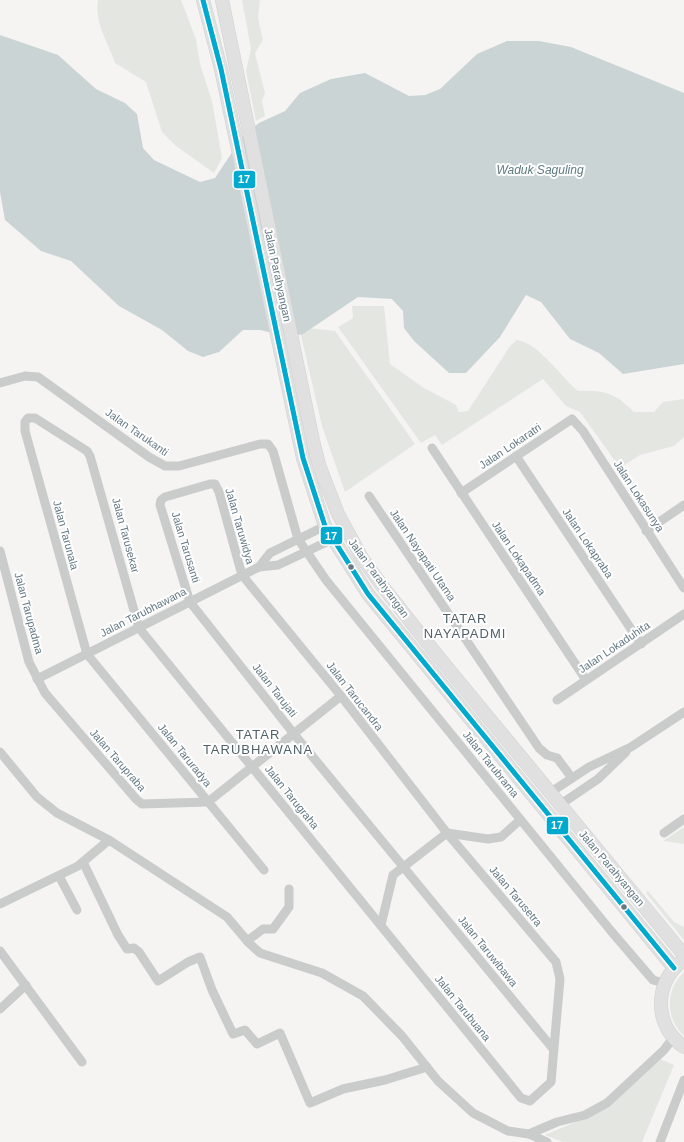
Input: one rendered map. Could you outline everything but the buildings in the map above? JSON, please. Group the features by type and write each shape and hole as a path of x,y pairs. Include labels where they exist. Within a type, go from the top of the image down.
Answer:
{"main road":[{"name":"Jalan Parahyangan","path":"203,0 221,69 300,445 324,526 368,594 674,968"},
{"name":"Jalan Parahyangan","path":"222,0 313,441 319,465 348,534 383,587 437,656 561,804 684,955"},
{"path":"425,665 437,656"},
{"path":"684,960 674,968 664,983 661,1012 673,1038 684,1047"}],"street":[{"name":"Jalan Tarukanti","path":"0,383 26,376 38,377 149,457 165,466 179,466 260,444 268,444 273,451 298,539"},
{"name":"Jalan Tarunala","path":"86,451 35,418 28,418 25,431 86,654"},
{"name":"Jalan Lokaratri","path":"462,493 572,419"},
{"name":"Jalan Lokasunya","path":"572,419 583,431 684,588"},
{"name":"Jalan Lokapadma","path":"432,448 586,680"},
{"name":"Jalan Tarusekar","path":"86,451 94,464 139,628"},
{"name":"Jalan Lokapraba","path":"516,456 640,644"},
{"name":"Jalan Tarusanti","path":"190,602 160,505 161,500 165,496 215,484"},
{"name":"Jalan Taruwidya","path":"215,484 219,492 242,575"},
{"name":"Jalan Nayapati Utama","path":"369,496 539,748 547,755 557,758 572,778"},
{"path":"646,531 684,505"},
{"path":"259,567 270,553 324,526"},
{"name":"Jalan Tarubrama","path":"298,539 305,552 520,820 653,980 664,983"},
{"path":"259,567 278,565 332,539"},
{"name":"Jalan Tarupadma","path":"0,551 29,662 37,679"},
{"name":"Jalan Tarubhawana","path":"37,679 259,567"},
{"name":"Jalan Tarucandra","path":"242,575 341,696 447,833"},
{"name":"Jalan Tarujati","path":"190,602 294,734 404,867"},
{"name":"Jalan Lokaduhita","path":"557,700 684,614"},
{"name":"Jalan Tarugraha","path":"139,628 381,925"},
{"name":"Jalan Taruradya","path":"86,654 264,870"},
{"name":"Jalan Tarupraba","path":"37,679 45,693 136,800 142,804 208,802"},
{"path":"208,802 341,696"},
{"path":"551,792 589,767 631,747 684,712"},
{"path":"561,804 598,779 631,747"},
{"path":"0,752 23,782 37,797 57,813 109,840 227,917 247,941 260,953 322,973 363,996 402,1036 454,1098 473,1114 508,1131 528,1134 547,1142"},
{"path":"664,833 684,819"},
{"path":"381,925 393,875 447,833 488,839 502,837 520,820"},
{"name":"Jalan Tarusetra","path":"447,833 556,962 560,979 554,1050"},
{"path":"0,904 24,891 59,876 83,862 109,840"},
{"path":"83,862 118,935 127,949 134,948 139,952 158,981 188,962 200,957 219,1007 233,1034 245,1030 257,1044 280,1033 310,1103 343,1089 385,1080 427,1067"},
{"name":"Jalan Taruwibawa","path":"404,867 554,1050"},
{"path":"59,876 77,910"},
{"path":"247,941 262,929 273,929 289,907 289,889"},
{"name":"Jalan Tarubuana","path":"381,925 520,1098 530,1101 552,1082 554,1050"},
{"path":"0,951 82,1062"},
{"path":"0,1009 26,985"},
{"path":"528,1134 558,1122 585,1115 607,1103 664,1050 673,1038"},
{"path":"660,1142 684,1080"}],"shaded area":[{"path":"98,0 181,0 196,39 200,64 212,101 222,158 214,173 176,146 162,132 146,82 115,63 102,32 97,8"},
{"path":"242,0 260,0 258,18 263,40 255,53 265,93 262,101 265,116 256,121 246,71 251,49"},
{"path":"352,306 384,306 390,364 424,388 456,405 459,412 468,411 510,346 517,340 525,342 533,347 578,391 595,391 609,394 621,401 634,412 654,412 663,402 684,399 684,437 674,446 640,455 620,468 580,412 566,406 543,379 442,445 435,435 421,443 338,327 353,318"},
{"path":"299,327 335,331 415,444 345,492 322,426"},
{"path":"684,827 684,844 663,841"},
{"path":"648,891 674,922 684,927 684,940 646,893"},
{"path":"684,972 684,1036 673,1021 670,1004 673,987"},
{"path":"660,1059 674,1065 642,1142 563,1142 545,1135 599,1112"}],"water":[{"name":"Waduk Saguling","path":"0,35 58,55 96,89 125,103 137,114 143,148 154,160 200,182 215,178 243,136 259,123 285,111 300,93 331,79 365,73 409,96 425,95 440,89 477,54 507,41 539,41 571,47 684,93 684,364 623,374 599,353 570,339 541,302 526,295 500,337 466,373 449,373 414,341 404,328 403,311 392,299 358,297 303,334 290,337 260,330 243,330 219,352 203,357 188,351 162,330 119,306 71,261 41,251 5,220 0,192"}],"transit line":[{"name":"17","path":"203,0 221,69 303,458 325,526 368,594 674,968"}],"district":[{"name":"TATAR NAYAPADMI","path":"465,626"},
{"name":"TATAR TARUBHAWANA","path":"258,742"}]}
